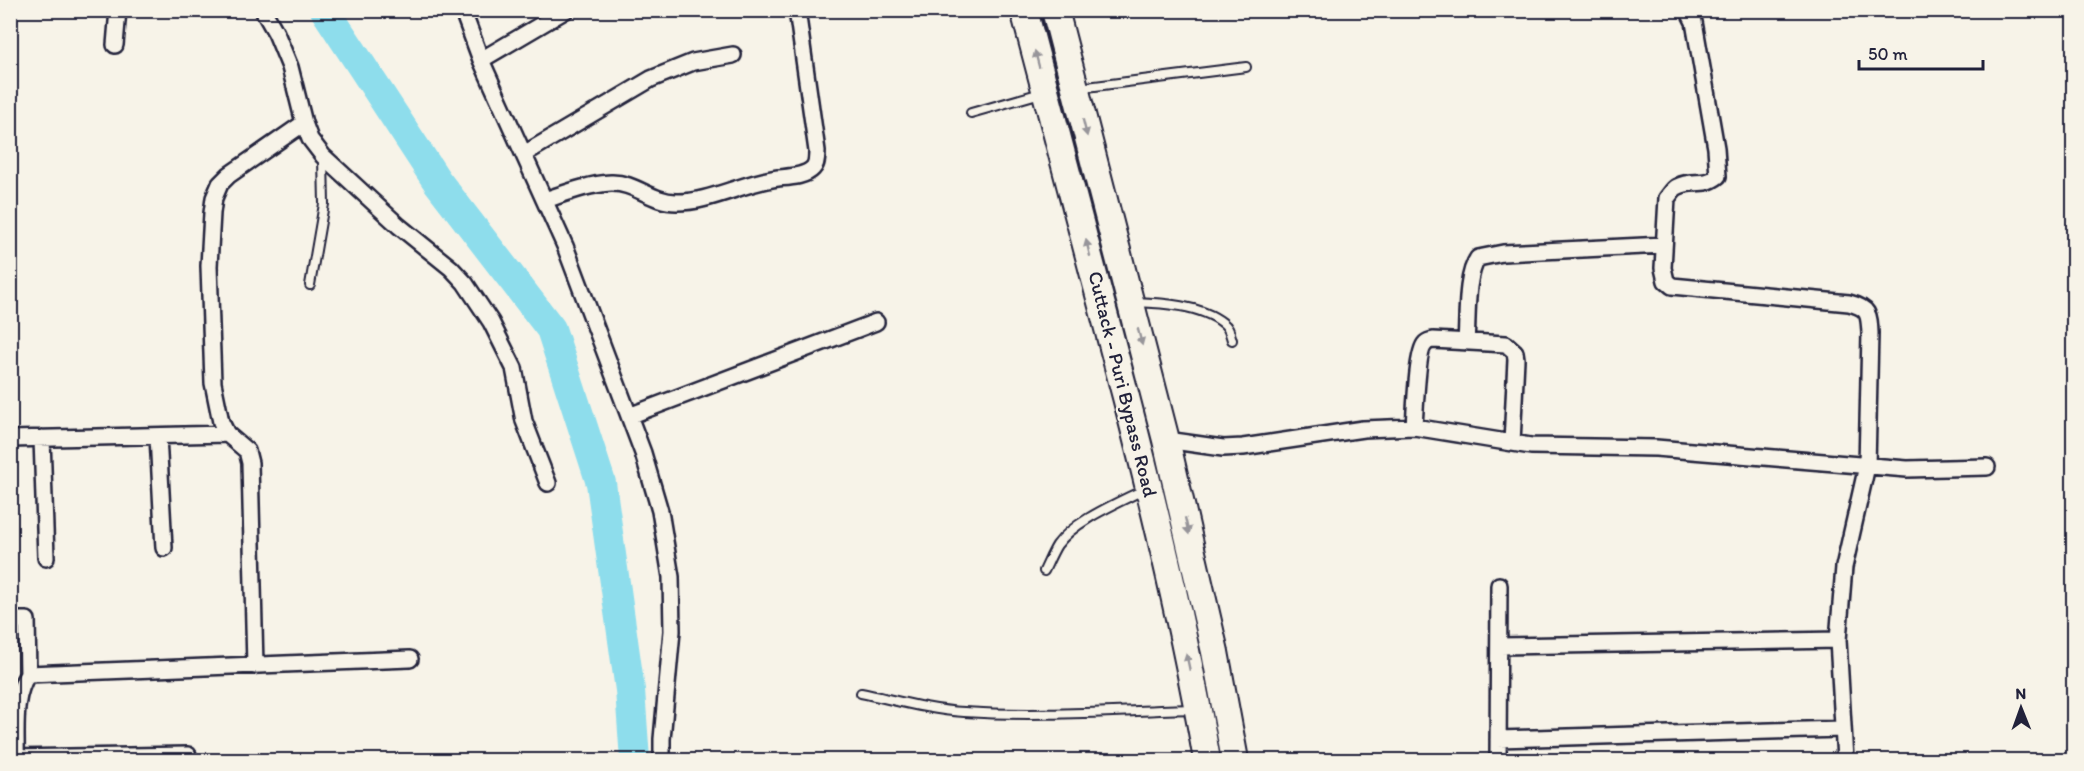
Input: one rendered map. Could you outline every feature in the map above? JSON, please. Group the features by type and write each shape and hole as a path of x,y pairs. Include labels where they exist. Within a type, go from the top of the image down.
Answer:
{"highway":[{"name":"Cuttack - Puri Bypass Road","path":"1024,10 1149,486 1207,760"},
{"name":"Cuttack - Puri Bypass Road","path":"1055,10 1166,440 1215,652 1235,760"}],"street":[{"path":"115,45 118,10"},
{"path":"263,10 290,66 310,139 323,156 399,226 451,268 478,300 514,368 524,421 549,483"},
{"path":"460,10 565,246 644,453 660,511 671,577 672,631 662,760"},
{"path":"481,60 566,10"},
{"path":"544,200 579,189 611,183 625,184 656,199 676,202 694,200 758,181 804,174 813,168 817,151 798,10"},
{"path":"1686,10 1694,22 1716,148 1718,176 1709,182 1676,187 1666,198 1663,268 1666,280 1672,286 1849,303 1862,306 1869,315 1867,466 1844,567 1838,640 1845,760"},
{"path":"524,153 651,79 693,62 733,56"},
{"path":"255,666 250,463 247,451 227,434 221,422 213,383 209,266 214,198 220,184 230,175 304,123"},
{"path":"1466,342 1471,278 1473,265 1478,258 1503,253 1664,244"},
{"path":"629,416 876,322"},
{"path":"1414,427 1423,345 1433,340 1506,344 1511,346 1515,352 1512,443"},
{"path":"1166,440 1223,448 1243,447 1364,429 1414,427 1531,446 1656,448 1907,469 1987,467"},
{"path":"10,439 227,434"},
{"path":"158,436 164,548"},
{"path":"42,438 46,558"},
{"path":"1498,760 1499,585"},
{"path":"10,620 27,620 28,674 22,682 18,699 20,759 188,755"},
{"path":"1499,646 1838,640"},
{"path":"28,674 410,659"},
{"path":"1498,738 1842,729"}],"lane":[{"path":"1075,88 1245,67"},
{"path":"971,113 1046,91"},
{"path":"310,285 324,204 323,156"},
{"path":"1131,302 1166,303 1193,309 1224,323 1232,340"},
{"path":"1044,571 1057,545 1073,530 1098,513 1149,486"},
{"path":"861,693 936,709 963,712 1017,714 1198,709"}],"waterway":[{"path":"325,10 437,181 551,329 601,483 630,690 635,760"}]}
